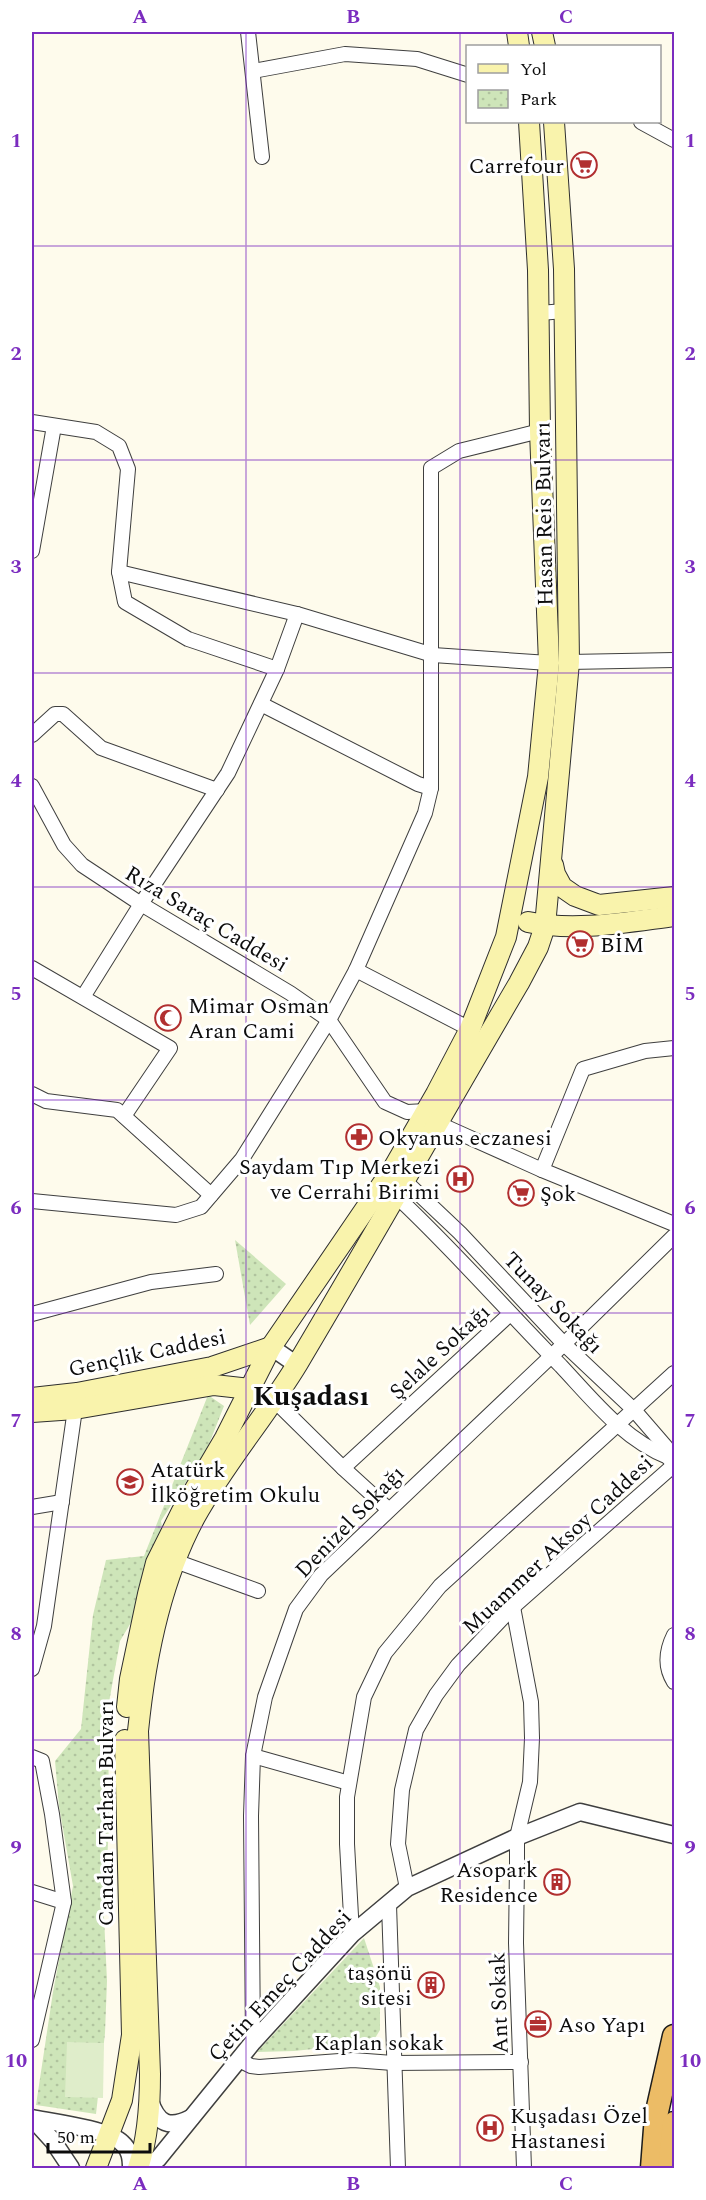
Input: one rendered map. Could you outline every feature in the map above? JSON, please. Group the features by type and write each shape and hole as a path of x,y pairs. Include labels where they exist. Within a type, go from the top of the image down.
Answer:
{"highway":[{"path":"650,2169 665,2120 675,2036"},
{"path":"665,2120 669,2169"}],"main road":[{"name":"Hasan Reis Bulvarı","path":"514,900 559,662 540,431 540,313 529,123"},
{"name":"Hasan Reis Bulvarı","path":"544,893 552,860 559,662 564,311 564,268 554,123"},
{"path":"552,860 555,874 562,887 575,896 599,905"},
{"path":"675,897 599,905 544,893 527,885 521,888 514,900 520,916 536,924 588,925 675,916"},
{"name":"Candan Tarhan Bulvarı","path":"96,2169 126,2082 132,2035 125,1729 130,1679 142,1617 156,1563 182,1511 225,1438 271,1347 394,1167 431,1117 519,983 538,947 536,924 544,893"},
{"name":"Candan Tarhan Bulvarı","path":"140,2169 146,2143 150,2101 138,1731 143,1685 154,1634 175,1561 195,1518 297,1365 399,1187 470,1029 506,937 514,900"},
{"path":"519,983 546,946 588,925"},
{"name":"Gençlik Caddesi","path":"32,1398 77,1393 212,1367 271,1347"},
{"name":"Gençlik Caddesi","path":"32,1412 75,1409 214,1385 250,1389"}],"street":[{"path":"248,32 262,157"},
{"path":"253,71 345,54 417,59 466,74"},
{"path":"643,123 675,141"},
{"path":"538,270 564,268"},
{"path":"540,313 564,311"},
{"path":"32,422 96,432 119,446 128,469 119,572 125,602 188,639 278,669"},
{"path":"32,551 54,426"},
{"path":"32,1201 176,1215 201,1207 242,1160 329,1020 356,970 425,813 431,788 433,655 431,468 459,451 540,431"},
{"path":"119,572 297,614 433,655 559,662 675,660"},
{"path":"83,997 141,904 228,773 278,669 297,614"},
{"path":"261,704 418,784 431,788"},
{"path":"32,735 55,714 63,714 101,748 217,790"},
{"name":"Rıza Saraç Caddesi","path":"32,786 64,846 82,865 141,904 290,993 329,1020 385,1102 407,1112 431,1117 542,1170 675,1224"},
{"path":"32,968 170,1048 124,1116"},
{"path":"356,970 470,1029"},
{"path":"542,1170 583,1069 645,1051 670,1048"},
{"path":"32,1094 46,1101 117,1110 212,1194"},
{"name":"Tunay Sokağı","path":"399,1187 510,1314 618,1426 673,1463"},
{"name":"Tunay Sokağı","path":"399,1187 460,1233 564,1344 634,1410 666,1447 673,1463"},
{"name":"Denizel Sokağı","path":"254,2042 251,1816 253,1756 264,1696 296,1609 321,1575 388,1509 675,1236"},
{"path":"32,1314 151,1282 216,1274"},
{"name":"Şelale Sokağı","path":"343,1468 510,1314"},
{"path":"271,1347 297,1365"},
{"path":"351,1934 347,1797 364,1697 385,1653 440,1586 675,1373"},
{"path":"250,1389 274,1400 388,1509"},
{"path":"32,1669 38,1621 62,1502 75,1409"},
{"name":"Muammer Aksoy Caddesi","path":"407,1888 398,1844 402,1790 417,1730 436,1695 458,1665 513,1607 673,1463"},
{"path":"32,1507 62,1502"},
{"path":"175,1561 258,1591"},
{"name":"Ant Sokak","path":"513,1607 531,1702 532,1738 530,1782 517,1837 516,1943 524,2169"},
{"path":"675,1635 667,1649 668,1670 675,1682"},
{"path":"253,1756 349,1783"},
{"path":"32,2040 64,1902 52,1814 37,1759"},
{"name":"Çetin Emeç Caddesi","path":"140,2169 158,2158 254,2042 351,1934 407,1888 517,1837 580,1812 675,1835"},
{"path":"32,1892 64,1902"},
{"path":"389,1905 398,2169"},
{"name":"Kaplan sokak","path":"239,2060 259,2067 354,2060 393,2063 521,2061"},
{"path":"150,2101 158,2116 169,2124 178,2125 192,2118"},
{"path":"32,2119 80,2128 112,2127 128,2148 131,2169"},
{"path":"32,2119 53,2141 71,2169"}],"green space":[{"path":"235,1240 286,1284 250,1325"},
{"path":"208,1395 224,1406 207,1449 161,1521 165,1545 148,1594 120,1641 108,1708 109,1825 104,1917 107,1981 105,2033 96,2114 36,2105 53,1992 73,1886 59,1806 55,1761 81,1729 93,1615 106,1560 144,1556"},
{"path":"364,1938 380,1987 380,2030 372,2043 294,2051 257,2052"},
{"path":"67,2042 104,2043 103,2098 65,2097"}],"place":[{"name":"Carrefour","path":"584,165"},
{"name":"BİM","path":"580,944"},
{"name":"Mimar Osman Aran Cami","path":"168,1018"},
{"name":"Okyanus eczanesi","path":"359,1137"},
{"name":"Saydam Tıp Merkezi ve Cerrahi Birimi","path":"460,1179"},
{"name":"Şok","path":"521,1193"},
{"name":"Atatürk İlköğretim Okulu","path":"130,1482"},
{"name":"Asopark Residence","path":"557,1882"},
{"name":"taşönü sitesi","path":"431,1985"},
{"name":"Aso Yapı","path":"538,2024"},
{"name":"Kuşadası Özel Hastanesi","path":"490,2128"}],"district":[{"name":"Kuşadası","path":"311,1395"}]}
